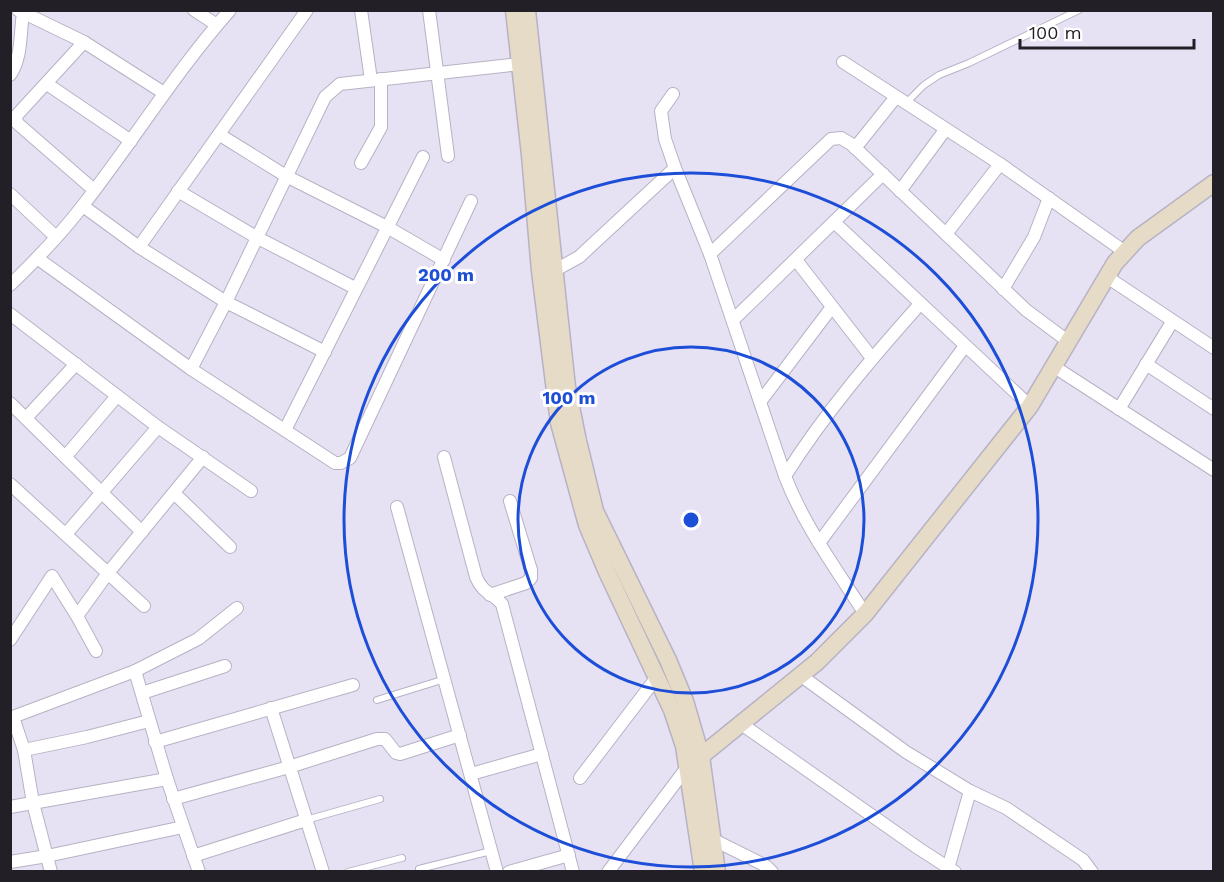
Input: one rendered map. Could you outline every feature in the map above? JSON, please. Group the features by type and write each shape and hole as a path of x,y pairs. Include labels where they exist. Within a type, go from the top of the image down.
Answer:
{"main road":[{"path":"514,10 548,274 567,387 592,501 668,660 685,701 717,872"},
{"path":"527,10 559,423 587,525 695,761 703,872"},
{"path":"695,761 817,662 865,614 1030,406 1115,263 1138,238 1214,183"}],"street":[{"path":"194,10 217,24"},
{"path":"10,285 83,206 164,93 230,10"},
{"path":"139,247 307,10"},
{"path":"361,10 376,79 381,127 361,163"},
{"path":"429,10 448,156"},
{"path":"10,75 14,70 18,55 20,12 84,42 164,93"},
{"path":"84,42 16,116 17,123 94,190"},
{"path":"843,62 1000,164 1125,252"},
{"path":"191,369 325,97 340,84 520,64"},
{"path":"47,84 131,141"},
{"path":"674,94 661,111 665,139 710,254 785,476 819,543 865,614"},
{"path":"855,148 900,100"},
{"path":"900,191 945,130"},
{"path":"220,135 286,176 387,226 444,260"},
{"path":"710,254 831,140 841,138 855,148 1026,310 1069,342"},
{"path":"285,430 423,157"},
{"path":"946,234 1000,164"},
{"path":"548,274 579,257 675,168"},
{"path":"733,320 882,174"},
{"path":"177,191 256,237 355,288"},
{"path":"10,194 55,236"},
{"path":"1003,289 1034,237 1049,198"},
{"path":"37,258 191,369 335,463 347,461 379,399 471,201"},
{"path":"83,206 139,247 226,302 325,352"},
{"path":"834,222 1030,406"},
{"path":"796,260 872,358"},
{"path":"1107,277 1214,348"},
{"path":"785,476 872,358 920,304"},
{"path":"760,402 832,307"},
{"path":"10,314 158,427 251,491"},
{"path":"1119,409 1172,322"},
{"path":"819,543 965,346"},
{"path":"26,418 76,364"},
{"path":"1146,364 1214,409"},
{"path":"1053,366 1214,470"},
{"path":"66,456 117,396"},
{"path":"10,403 142,532"},
{"path":"66,534 158,427"},
{"path":"77,616 108,573 204,457"},
{"path":"444,457 476,577 480,587 502,604 573,872"},
{"path":"10,484 144,606"},
{"path":"174,493 230,547"},
{"path":"490,595 526,583 531,578 531,570 510,501"},
{"path":"397,507 446,679 497,872"},
{"path":"10,640 52,576 96,651"},
{"path":"51,872 33,803 24,750 12,717 135,671 198,639 237,608"},
{"path":"141,693 225,666"},
{"path":"135,671 166,779 199,872"},
{"path":"800,675 906,752 970,791 1006,808 1083,860 1092,872"},
{"path":"580,778 657,677"},
{"path":"155,742 352,686"},
{"path":"271,708 323,872"},
{"path":"24,750 87,738 149,721"},
{"path":"740,723 950,870 970,791"},
{"path":"173,799 290,767 377,739 385,739 399,754 460,735"},
{"path":"471,774 542,754"},
{"path":"608,872 695,761"},
{"path":"10,807 166,779"},
{"path":"193,856 306,820"},
{"path":"10,862 183,827"},
{"path":"712,840 766,866 772,872"},
{"path":"509,872 569,855"}],"lane":[{"path":"900,100 939,75 1079,10"},
{"path":"377,700 446,679"},
{"path":"306,820 380,799"},
{"path":"419,869 491,850"},
{"path":"348,872 402,858"}]}
